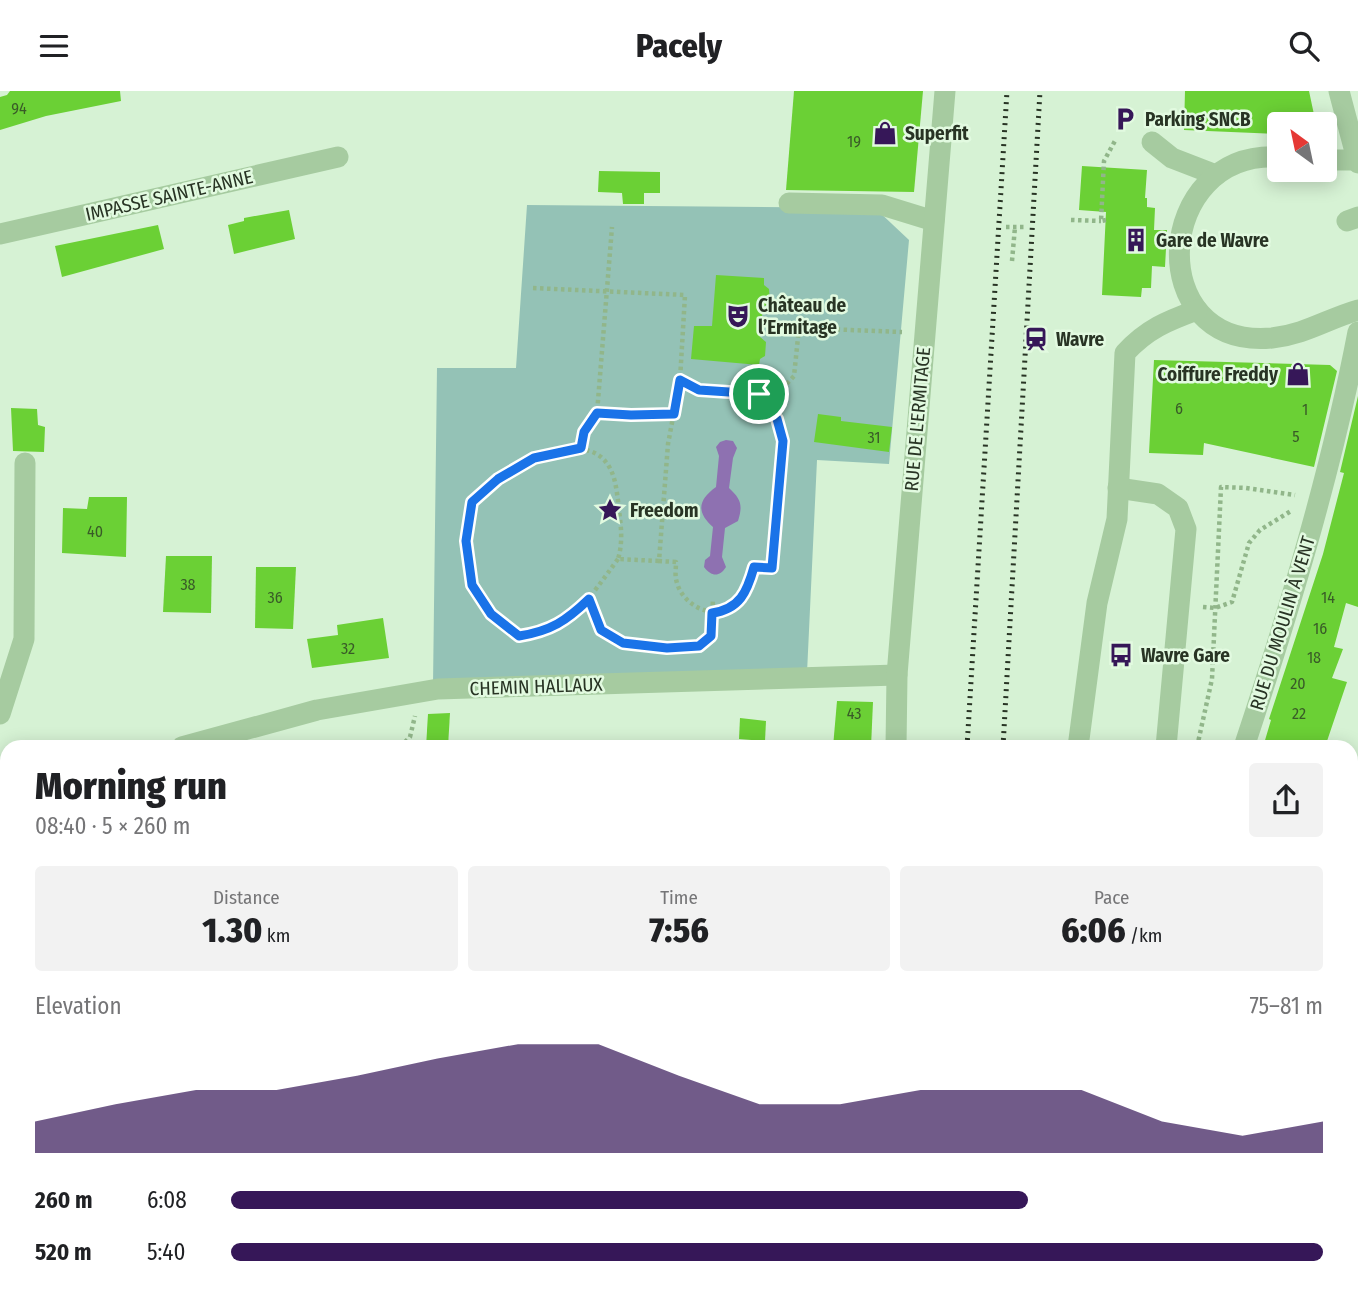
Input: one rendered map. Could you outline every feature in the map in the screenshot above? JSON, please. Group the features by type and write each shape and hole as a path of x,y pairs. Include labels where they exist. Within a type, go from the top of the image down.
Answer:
{"street":[{"name":"RUE DE L'ERMITAGE","path":"896,740 897,675 945,91"},
{"path":"1337,161 1358,162 1341,101"},
{"path":"1152,142 1172,158 1216,175"},
{"path":"1267,156 1234,165 1216,175 1194,200 1180,230 1178,247 1182,281 1197,310 1216,328 1243,336 1270,338 1305,332 1358,310"},
{"name":"IMPASSE SAINTE-ANNE","path":"0,234 338,157"},
{"path":"789,202 882,205 934,221"},
{"path":"1079,740 1097,603 1116,519 1125,353 1141,335 1197,310"},
{"path":"1317,499 1358,332"},
{"path":"0,714 24,639 25,463"},
{"path":"1118,488 1158,494 1178,508 1186,529 1167,740"},
{"name":"RUE DU MOULIN À VENT","path":"1246,740 1283,629 1317,499"},
{"name":"CHEMIN HALLAUX","path":"208,740 317,710 438,689 897,675"}],"path":[{"path":"1071,220 1104,221 1104,161 1116,139"},
{"path":"581,448 584,432 597,413 612,227"},
{"path":"1006,227 1024,227"},
{"path":"1012,261 1015,227"},
{"path":"533,288 685,295 680,380 668,444 659,561"},
{"path":"766,323 799,328 924,333"},
{"path":"680,380 699,390 759,394 780,391 794,376 799,328"},
{"path":"618,559 676,562 676,581 685,597 696,608 712,613 726,611 740,602 749,587 754,567 772,568 783,441 777,419 759,394"},
{"path":"597,413 674,414"},
{"path":"581,448 590,450 603,459 614,477 623,542 618,559 589,599 569,618 540,633 519,636 491,614 472,585 466,541 472,502 498,479 534,458 581,448"},
{"path":"1199,740 1212,679 1222,487 1317,499"},
{"path":"1180,607 1216,608 1232,602 1249,543 1260,530 1317,499"},
{"path":"589,599 601,630 623,643 667,648 699,646 711,636 713,599"},
{"path":"407,740 410,737 420,691"}],"shaded area":[{"path":"527,205 875,208 909,240 889,464 817,460 807,673 433,685 437,368 516,368"},
{"path":"726,440 733,441 737,448 729,488 740,503 740,511 738,521 725,528 722,557 726,567 715,575 704,567 705,560 710,556 713,527 704,516 701,506 716,487 719,456 716,447"}],"building":[{"path":"10,91 120,91 121,101 46,116 0,130 0,97"},
{"path":"794,91 923,91 914,192 786,190"},
{"path":"1185,91 1309,91 1313,112 1267,112 1267,133 1184,130"},
{"name":"Gare de Wavre","path":"1082,166 1147,170 1145,198 1147,207 1155,208 1154,230 1167,230 1165,267 1152,266 1151,288 1142,288 1141,297 1102,295 1106,212 1079,210"},
{"path":"599,171 660,172 660,193 644,193 644,204 623,204 622,193 598,192"},
{"path":"289,210 295,239 234,254 228,225 244,221 244,218"},
{"path":"158,225 164,249 62,277 55,246"},
{"name":"Château de l’Ermitage","path":"716,275 764,278 764,285 769,289 770,303 763,307 760,337 766,342 765,356 760,359 759,365 691,359 694,326 712,326"},
{"path":"1154,360 1330,365 1337,371 1314,467 1204,443 1203,455 1149,453"},
{"path":"1358,396 1358,607 1346,603 1334,647 1343,649 1332,678 1347,682 1327,740 1265,740 1271,720 1269,719 1323,554 1344,473 1340,472"},
{"path":"11,408 37,409 38,425 45,427 44,452 13,451"},
{"path":"818,414 841,417 841,421 892,427 889,452 814,442"},
{"path":"89,497 127,497 126,557 62,553 63,508 87,509"},
{"path":"166,556 212,556 211,613 163,612"},
{"path":"256,567 296,567 293,629 255,628"},
{"path":"383,618 389,658 312,668 307,639 338,635 337,625"},
{"path":"837,701 873,702 871,740 834,740"},
{"path":"450,713 448,740 426,740 428,714"},
{"path":"740,718 766,721 765,740 739,739"}],"railway":[{"path":"967,740 1007,91"},
{"path":"1003,740 1040,91"}],"place":[{"name":"Parking SNCB","path":"1125,119"},
{"name":"Superfit","path":"885,133"},
{"name":"Gare de Wavre","path":"1136,240"},
{"name":"Château de l’Ermitage","path":"738,316"},
{"name":"Wavre","path":"1036,339"},
{"name":"Coiffure Freddy","path":"1298,374"},
{"name":"Freedom","path":"610,510"},
{"name":"Wavre Gare","path":"1121,655"}],"route":[{"path":"680,380 699,390 759,394 777,419 783,441 772,568 754,567 749,587 740,602 726,611 712,613 711,636 699,646 667,648 623,643 601,630 589,599 569,618 540,633 519,636 491,614 472,585 466,541 472,502 498,479 534,458 581,448 584,432 597,413 674,414 680,380"}]}
